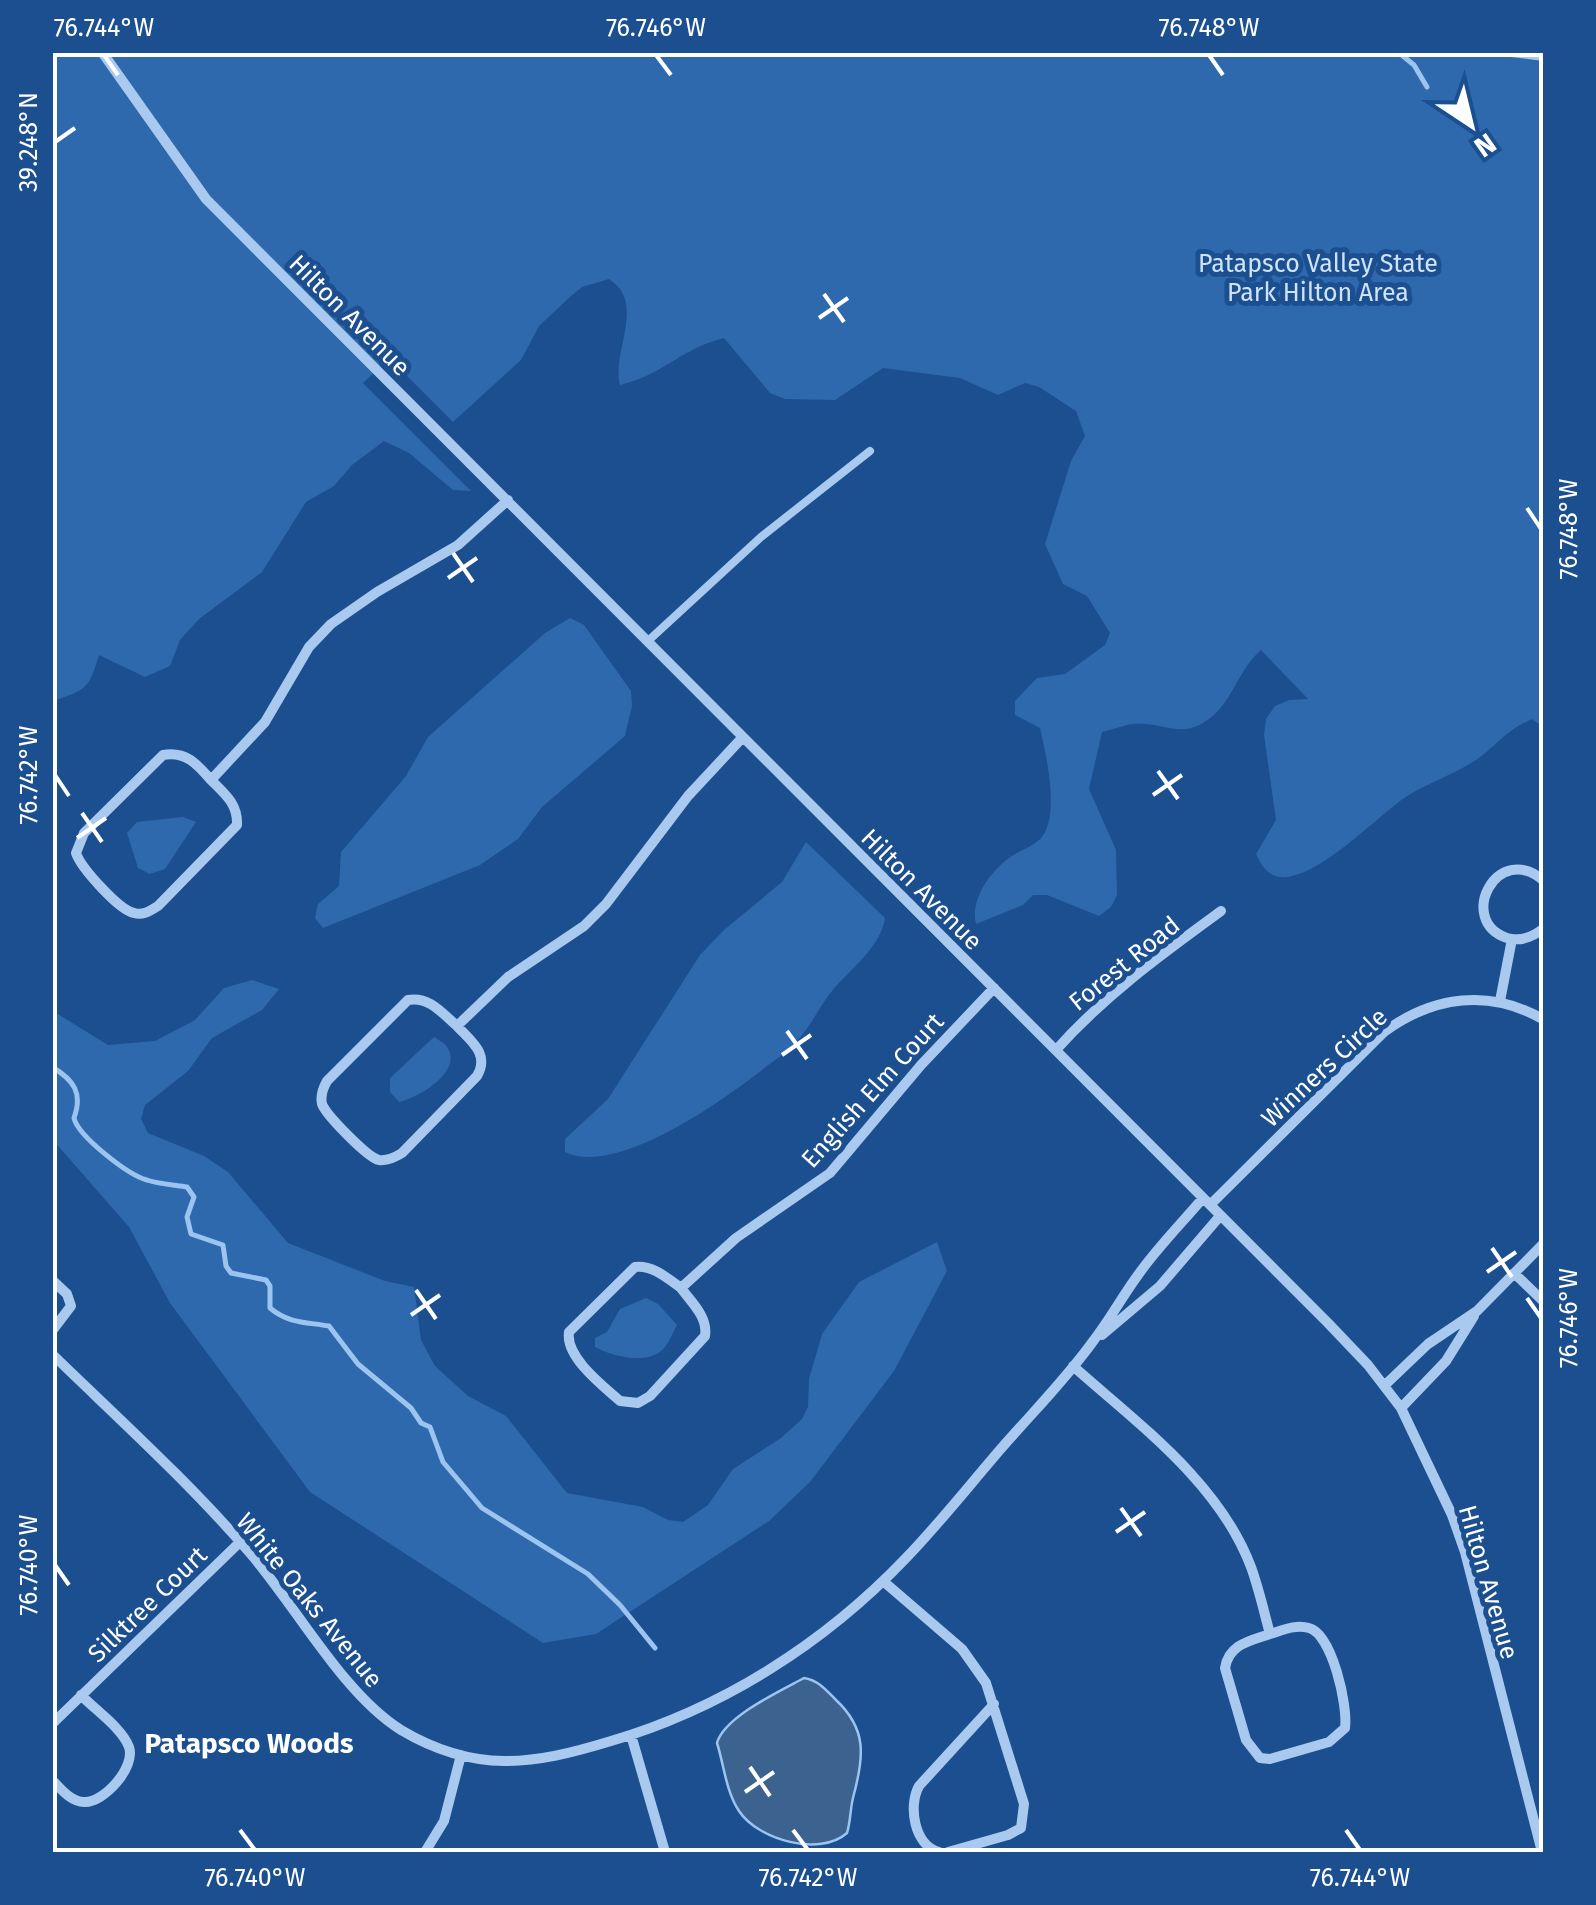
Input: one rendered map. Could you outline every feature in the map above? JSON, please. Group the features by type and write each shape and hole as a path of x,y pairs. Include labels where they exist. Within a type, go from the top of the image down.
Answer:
{"street":[{"name":"Hilton Avenue","path":"102,52 206,199 1328,1323 1385,1385 1435,1475 1465,1552 1542,1852"},
{"path":"211,780 265,722 310,647 332,624 376,592 458,546 508,500"},
{"path":"457,1026 508,977 584,926 606,904 688,796 742,738"},
{"path":"177,752 193,761 211,780 232,802 238,813 237,824 158,906 135,914 80,865 76,853 84,833 163,755 177,752"},
{"path":"1544,882 1530,872 1513,870 1497,877 1487,890 1484,907 1489,924 1512,939 1530,937 1544,928"},
{"name":"Forest Road","path":"1056,1050 1090,1012 1130,977 1221,911"},
{"path":"1500,1000 1512,939"},
{"name":"English Elm Court","path":"681,1288 736,1238 830,1173 921,1065 994,988"},
{"name":"Winners Circle","path":"1206,1202 1396,1023 1438,1004 1469,999 1500,1000 1544,1020"},
{"path":"408,1000 430,1002 457,1026 476,1046 483,1066 478,1076 402,1152 391,1159 380,1160 370,1155 328,1114 321,1092 327,1081 408,1000"},
{"name":"White Oaks Avenue","path":"52,1354 240,1542 376,1711 404,1731 461,1755 498,1762 554,1759 691,1712 816,1638 883,1581 1073,1366 1139,1273 1206,1202"},
{"name":"White Oaks Avenue","path":"1093,1342 1160,1286 1220,1216"},
{"path":"1385,1385 1428,1344 1477,1311 1544,1243"},
{"path":"635,1266 659,1272 681,1288 706,1326 700,1344 650,1396 638,1404 620,1402 574,1353 568,1341 569,1332 635,1266"},
{"path":"1514,1273 1544,1302"},
{"path":"52,1280 67,1294 70,1306 52,1331"},
{"path":"1401,1408 1446,1361 1477,1311"},
{"path":"1073,1366 1171,1454 1216,1505 1250,1565 1270,1634"},
{"name":"Silktree Court","path":"52,1724 240,1542"},
{"path":"883,1581 962,1648 986,1683 1025,1816 1021,1828 1008,1836 948,1852"},
{"path":"1296,1626 1322,1634 1347,1714 1346,1728 1330,1742 1270,1759 1260,1758 1246,1740 1226,1668 1227,1657 1234,1648 1270,1634 1296,1626"},
{"name":"Silktree Court","path":"52,1780 70,1797 90,1802 124,1772 130,1760 124,1739 81,1695"},
{"path":"938,1852 931,1851 922,1841 912,1811 913,1797 994,1704"},
{"path":"631,1735 665,1852"},
{"path":"426,1852 444,1821 461,1755"}],"lane":[{"path":"1502,52 1544,58"},
{"path":"648,641 761,537 870,451"}],"green space":[{"name":"Patapsco Valley State Park Hilton Area","path":"52,53 1543,53 1543,727 1532,719 1522,724 1476,760 1400,801 1320,864 1279,877 1265,869 1256,854 1276,820 1264,735 1266,719 1275,706 1308,699 1261,650 1222,707 1204,723 1184,729 1133,724 1102,732 1089,789 1116,850 1117,895 1111,907 1099,916 1047,895 1033,895 1023,905 976,924 976,906 988,879 1009,858 1042,837 1050,814 1050,784 1040,728 1015,715 1015,701 1037,678 1065,674 1105,645 1110,633 1087,596 1063,584 1045,544 1071,461 1085,436 1076,411 1039,387 1025,383 998,395 960,378 883,368 835,400 785,399 770,393 724,338 620,385 627,314 620,289 609,279 582,287 571,296 539,326 521,360 453,422 389,358 363,383 471,491 453,490 409,453 384,441 352,465 334,486 306,502 262,572 199,619 180,640 170,666 145,677 99,655 85,687 53,701"},
{"path":"570,618 584,625 631,691 625,736 542,807 518,839 480,865 323,928 315,918 318,904 339,886 341,852 406,776 428,737 545,633"},
{"path":"183,817 196,822 165,869 150,874 138,868 127,833 137,822"},
{"path":"806,842 885,918 878,939 832,991 793,1045 722,1099 639,1145 586,1157 565,1152 565,1139 608,1099 700,955 782,882"},
{"path":"252,980 279,989 262,1010 212,1038 188,1071 145,1105 141,1119 148,1133 204,1156 228,1172 288,1243 385,1281 414,1287 421,1340 435,1366 468,1396 506,1416 567,1493 643,1507 668,1520 683,1522 708,1505 733,1469 781,1438 802,1419 808,1407 809,1379 822,1334 859,1282 937,1242 947,1271 894,1371 810,1482 769,1521 596,1634 543,1643 310,1492 170,1303 129,1227 53,1140 53,1011 108,1045 155,1041 195,1020 224,988"},
{"path":"434,1037 447,1047 451,1056 449,1066 427,1089 399,1102 390,1092 390,1078"},
{"path":"646,1298 658,1304 677,1325 659,1353 641,1358 595,1347 595,1338 607,1332 620,1309"}],"shaded area":[{"path":"804,1678 821,1686 846,1711 860,1744 860,1767 847,1833 821,1844 774,1837 748,1821 731,1795 717,1743 741,1714"}],"waterway":[{"path":"1398,52 1414,65 1427,87"},
{"path":"52,1067 75,1088 74,1118 94,1144 139,1177 187,1187 194,1197 187,1217 191,1234 223,1245 231,1273 266,1280 270,1286 270,1308 277,1313 329,1326 358,1364 430,1427 443,1462 482,1508 588,1574 655,1648"}],"district":[{"name":"Patapsco Woods","path":"249,1743"}]}
